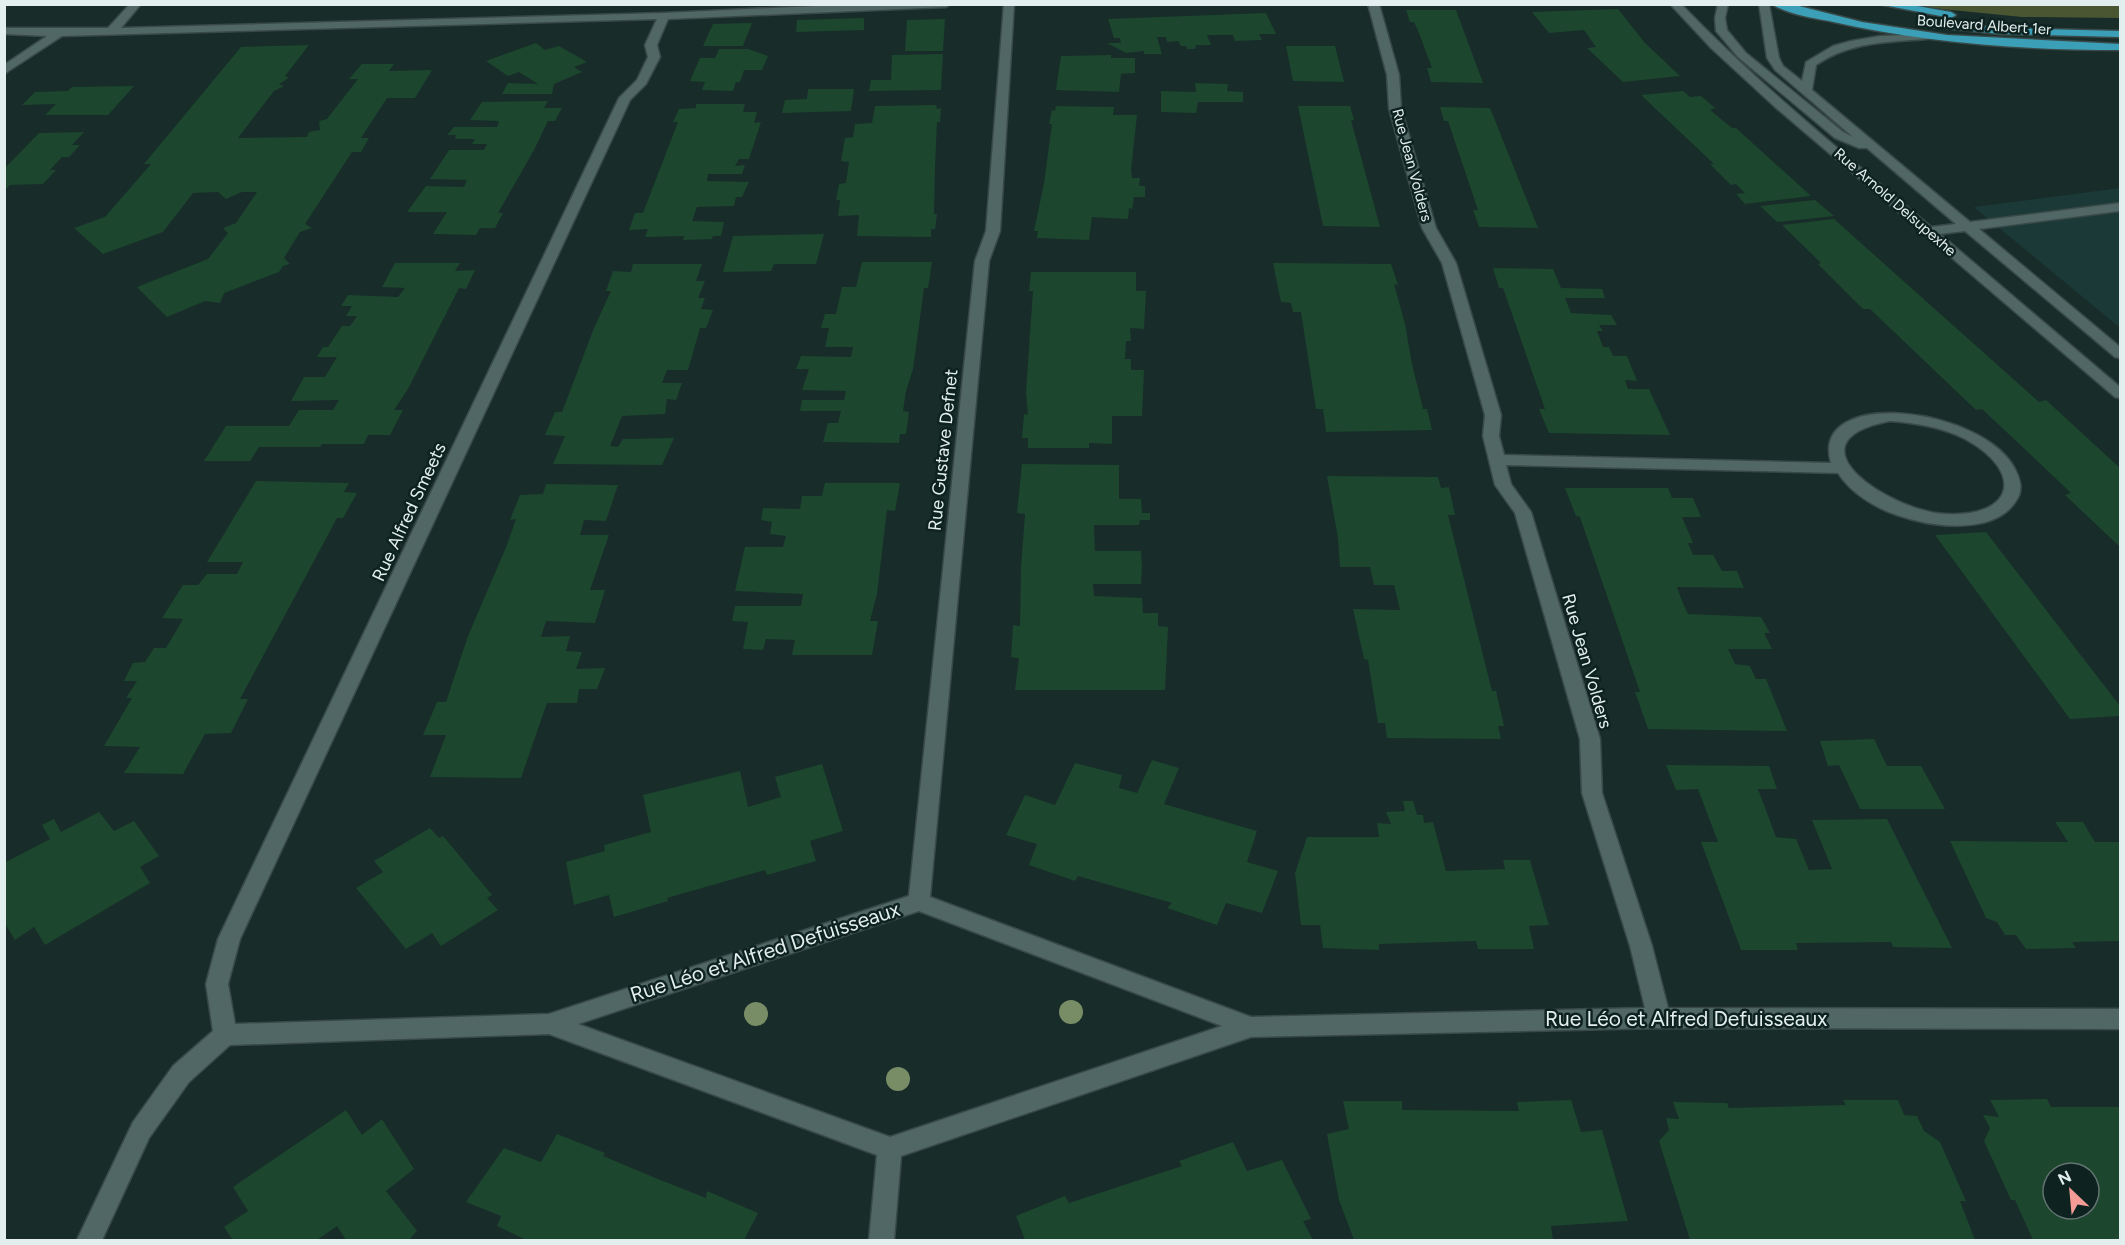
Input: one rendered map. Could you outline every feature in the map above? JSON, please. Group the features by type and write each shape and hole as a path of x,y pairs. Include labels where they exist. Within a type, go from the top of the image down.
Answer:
{"main road":[{"name":"Boulevard Albert 1er","path":"1777,4 1870,27 1927,36 1986,43 2121,48"},
{"name":"Boulevard Albert 1er","path":"1822,4 1883,18 1938,26 2000,31 2121,34"},
{"path":"1883,4 1980,19 2121,25"}],"street":[{"path":"111,31 136,4"},
{"path":"4,31 59,33 664,16 946,4"},
{"name":"Rue Gustave Defnet","path":"919,902 982,261 993,231 1009,4"},
{"name":"Rue Jean Volders","path":"1373,4 1393,75 1395,108 1429,228 1449,263 1493,415 1491,436 1503,485 1523,512 1590,739 1592,793 1641,946 1659,1018"},
{"name":"Rue Arnold Delsupexhe","path":"1675,4 1740,69 2121,394"},
{"path":"1723,4 1719,18 1722,31 1742,56 1839,135 1879,151"},
{"name":"Rue Arnold Delsupexhe","path":"1764,4 1773,58 1779,68 2121,354"},
{"name":"Rue Alfred Smeets","path":"225,1035 217,984 229,939 625,98 642,82 650,66 654,57 651,45 664,16"},
{"path":"4,71 59,33"},
{"path":"1806,91 1810,64 1825,52 1845,45 1927,36"},
{"path":"1929,231 2121,207"},
{"path":"1498,460 1841,468 1858,486 1882,502 1912,514 1943,520 1972,520 1995,513 2010,502 2014,485 2007,467 1991,450 1970,436 1944,425 1917,418 1890,416 1867,418 1849,426 1839,437 1835,452 1841,468"},
{"name":"Rue Léo et Alfred Defuisseaux","path":"225,1035 549,1024 919,902 1251,1027"},
{"name":"Rue Léo et Alfred Defuisseaux","path":"549,1024 890,1148 1251,1027 1659,1018 2121,1018"},
{"path":"89,1240 141,1130 181,1074 225,1035"},
{"path":"882,1240 890,1148"}],"shaded area":[{"path":"2120,188 2120,328 1974,207"}],"green space":[{"path":"1902,5 2120,5 2120,18 2022,17"}],"building":[{"path":"1618,9 1645,43 1680,76 1623,82 1587,48 1596,47 1584,30 1549,33 1532,12"},
{"path":"1406,10 1456,10 1483,83 1431,82 1427,68 1432,68 1419,33 1414,22 1410,22"},
{"path":"1266,13 1276,34 1259,34 1262,40 1235,41 1233,35 1207,35 1211,45 1196,45 1195,49 1187,49 1178,41 1167,42 1166,37 1157,37 1162,54 1144,54 1144,51 1126,53 1107,43 1121,43 1120,38 1114,38 1108,19"},
{"path":"864,18 864,30 796,32 797,20"},
{"path":"945,19 943,51 905,51 907,20"},
{"path":"752,23 743,46 703,46 713,24"},
{"path":"536,43 545,50 559,46 587,62 574,67 582,72 554,84 552,94 502,94 508,83 538,84 519,72 508,76 486,61"},
{"path":"309,45 285,76 289,78 279,84 284,86 274,91 238,138 307,137 309,132 320,130 319,121 327,119 358,79 349,79 362,64 394,64 389,71 432,70 415,98 387,98 361,138 369,138 361,152 352,152 305,224 312,228 300,232 284,258 290,264 283,266 279,272 224,293 220,303 205,301 167,317 137,287 208,259 228,233 223,228 236,223 257,192 242,192 226,199 218,192 193,193 163,232 103,254 74,228 105,217 151,164 144,164 241,47"},
{"path":"1286,46 1335,46 1344,82 1293,81"},
{"path":"719,49 748,49 768,56 762,70 744,70 740,82 736,82 733,91 702,90 705,82 690,81 700,58 715,58"},
{"path":"943,54 941,90 869,91 871,80 891,80 892,55"},
{"path":"1111,55 1111,58 1135,58 1135,73 1121,74 1119,92 1056,90 1061,56"},
{"path":"1195,83 1228,84 1227,91 1243,92 1243,102 1198,102 1196,113 1161,112 1161,91 1196,92"},
{"path":"134,86 108,115 45,115 56,104 22,105 35,92 68,91 72,87"},
{"path":"808,89 854,89 851,111 782,113 785,100 807,99"},
{"path":"1683,91 1690,97 1701,96 1715,108 1710,110 1732,128 1736,128 1811,196 1745,204 1736,194 1745,193 1736,184 1731,185 1710,164 1714,164 1641,95"},
{"path":"548,101 544,108 562,108 555,121 548,121 498,213 503,213 495,228 480,228 476,235 433,234 447,212 407,212 426,186 464,187 467,180 430,179 449,150 484,150 487,144 472,144 475,139 455,139 456,135 447,135 454,127 497,127 499,121 470,120 482,102"},
{"path":"696,104 745,104 743,112 757,112 754,123 761,122 749,159 739,159 735,166 745,165 742,174 708,174 707,181 749,182 742,197 736,197 734,206 697,207 692,221 724,222 721,236 713,236 712,239 683,240 684,236 645,237 648,229 629,230 635,213 643,213 678,122 673,122 679,109 696,108"},
{"path":"936,105 937,109 941,108 940,122 937,122 935,166 934,214 937,214 935,229 931,229 931,237 857,236 859,215 838,216 840,200 836,200 839,184 846,183 849,162 841,161 845,138 853,137 855,124 872,123 875,106"},
{"path":"1056,106 1114,107 1113,115 1137,115 1131,170 1132,178 1140,178 1139,186 1145,186 1145,197 1134,197 1132,209 1129,208 1128,219 1092,217 1089,240 1037,238 1038,231 1034,231 1044,183 1052,124 1049,124 1052,110 1055,111"},
{"path":"1298,106 1350,106 1354,120 1351,120 1380,227 1323,226"},
{"path":"1440,107 1490,108 1538,228 1479,227 1473,210 1478,210 1448,121 1444,121"},
{"path":"84,132 72,145 80,145 69,157 62,157 50,170 56,170 43,184 10,185 4,191 4,169 39,133"},
{"path":"1815,200 1834,216 1777,222 1760,206"},
{"path":"1834,219 2039,402 2046,400 2120,468 2120,547 2065,495 2071,493 1982,409 1976,410 1870,309 1863,309 1782,225"},
{"path":"824,234 816,264 774,264 771,271 723,272 733,236"},
{"path":"862,262 932,262 928,288 924,288 913,369 906,391 903,411 909,412 906,434 900,434 899,443 823,442 828,423 838,423 841,411 800,411 802,400 844,400 846,391 802,390 809,369 796,369 801,356 851,357 853,347 825,347 829,328 821,328 825,314 836,314 842,287 856,287"},
{"path":"395,263 460,263 455,271 475,270 466,289 459,288 408,389 394,410 403,410 390,435 368,435 364,444 259,447 250,461 204,461 226,426 289,426 299,410 333,410 339,400 291,401 304,377 325,377 337,357 317,357 323,347 328,347 342,326 350,326 357,316 346,316 352,306 341,306 348,295 398,297 405,288 382,287"},
{"path":"1273,263 1391,264 1398,285 1394,284 1423,409 1427,409 1432,430 1326,432 1323,409 1316,409 1301,312 1293,312 1291,303 1281,302"},
{"path":"633,264 702,264 696,281 705,281 698,298 705,298 701,309 713,310 706,328 700,328 688,370 667,370 662,383 682,383 676,400 667,399 665,414 622,416 610,446 618,447 623,439 674,438 662,465 553,464 565,436 545,435 555,412 562,412 594,328 611,291 606,291 613,271 631,272"},
{"path":"1493,268 1553,269 1561,288 1602,289 1605,298 1565,298 1571,313 1611,315 1617,325 1599,325 1603,331 1597,331 1603,347 1609,347 1613,356 1627,356 1637,381 1625,380 1628,389 1649,389 1670,435 1549,433 1539,409 1545,409 1503,288 1499,288"},
{"path":"1031,272 1136,272 1136,291 1146,291 1144,329 1130,328 1131,341 1126,341 1125,359 1131,359 1131,370 1144,370 1142,416 1112,416 1112,444 1089,443 1089,448 1028,448 1028,438 1022,438 1024,414 1028,415 1026,392 1033,291 1029,291"},
{"path":"1022,464 1119,465 1119,499 1141,499 1142,513 1150,513 1150,520 1140,520 1139,525 1094,525 1095,551 1141,551 1142,567 1141,584 1093,584 1094,596 1142,598 1143,613 1158,613 1158,626 1168,627 1165,690 1015,690 1019,658 1011,657 1013,625 1020,626 1025,514 1017,513"},
{"path":"1327,476 1438,477 1441,488 1449,487 1455,515 1448,515 1492,691 1496,691 1504,726 1498,726 1501,739 1387,738 1385,723 1378,723 1368,660 1364,659 1353,609 1400,610 1394,585 1374,585 1370,567 1340,567 1338,538"},
{"path":"256,481 349,483 344,492 357,493 343,518 337,518 240,699 248,699 231,733 205,734 183,774 124,773 140,747 104,746 132,698 126,698 137,681 124,681 133,663 145,662 154,648 166,648 183,619 162,618 183,585 198,585 207,574 237,574 243,562 207,562"},
{"path":"825,483 900,483 895,511 887,510 877,594 870,621 878,621 872,655 792,655 795,640 766,639 763,650 743,649 748,622 732,621 735,606 801,606 803,594 735,591 745,547 783,547 786,536 770,534 772,522 761,520 763,508 800,509 802,496 822,496"},
{"path":"546,484 618,485 606,521 584,520 580,535 609,535 590,590 605,590 595,623 546,621 541,637 570,636 566,651 582,652 576,669 605,668 597,689 579,689 577,703 547,703 521,778 430,777 446,735 423,735 437,702 446,702 468,636 507,545 516,519 510,520 520,495 543,494"},
{"path":"1565,488 1668,488 1672,498 1693,498 1701,517 1682,517 1693,543 1688,543 1693,555 1713,555 1722,571 1737,571 1744,588 1677,587 1682,601 1688,614 1761,617 1770,633 1764,633 1772,649 1728,649 1735,664 1750,666 1756,679 1766,679 1787,731 1648,729 1635,692 1640,692 1580,517 1576,516"},
{"path":"1986,532 2120,706 2120,716 2070,719 1935,535"},
{"path":"1874,739 1887,766 1921,766 1945,809 1860,809 1839,765 1828,766 1820,741"},
{"path":"1152,760 1179,768 1164,804 1257,831 1247,862 1278,871 1262,913 1226,903 1217,925 1167,908 1172,903 1078,876 1075,881 1029,865 1037,844 1006,835 1025,795 1055,805 1075,763 1122,775 1119,788 1137,793"},
{"path":"822,764 843,831 810,841 816,861 767,875 765,870 667,898 668,901 614,917 609,895 574,905 566,862 605,851 604,845 651,832 643,795 740,771 748,807 781,797 775,777"},
{"path":"1666,765 1769,766 1777,789 1758,789 1776,837 1796,839 1809,870 1832,869 1812,820 1887,819 1952,948 1893,947 1891,942 1796,943 1798,950 1741,950 1701,842 1718,842 1698,789 1676,790"},
{"path":"1403,801 1413,801 1417,815 1423,815 1424,823 1433,822 1446,871 1505,869 1503,860 1530,860 1549,925 1529,926 1534,949 1478,949 1476,941 1379,944 1379,950 1323,948 1320,925 1301,925 1295,873 1307,837 1379,837 1377,823 1391,824 1386,812 1405,811"},
{"path":"99,812 114,831 134,821 159,856 140,867 150,883 45,945 34,927 15,940 4,922 4,863 50,839 42,825 54,819 61,832"},
{"path":"2055,822 2083,822 2095,842 2120,842 2120,941 2072,942 2076,948 2026,949 2016,935 2005,935 1997,922 1986,918 1950,841 2068,842"},
{"path":"430,828 439,838 443,836 468,866 492,895 487,898 498,910 441,946 432,933 406,949 356,888 383,872 374,861"},
{"path":"2047,1099 2051,1107 2120,1107 2120,1240 2033,1240 2015,1200 2011,1200 1984,1141 1990,1128 1983,1115 1999,1117 1990,1100"},
{"path":"1571,1100 1581,1132 1602,1130 1628,1221 1551,1226 1553,1240 1354,1240 1339,1200 1327,1134 1349,1129 1343,1101 1402,1101 1402,1110 1519,1111 1517,1102"},
{"path":"1843,1100 1898,1100 1904,1115 1917,1116 1924,1131 1940,1142 1966,1201 1960,1201 1975,1240 1690,1240 1659,1141 1669,1130 1666,1118 1679,1119 1673,1102 1727,1103 1729,1108 1846,1105"},
{"path":"346,1110 362,1135 382,1119 414,1169 386,1191 417,1231 409,1240 346,1240 337,1226 317,1240 233,1240 224,1227 248,1211 233,1187"},
{"path":"557,1134 605,1153 603,1156 706,1198 707,1191 758,1213 744,1240 526,1240 497,1226 501,1216 466,1202 504,1148 541,1162"},
{"path":"1233,1142 1247,1171 1282,1160 1311,1219 1303,1221 1313,1240 1025,1240 1016,1216 1065,1196 1069,1203 1182,1166 1179,1161"}]}
